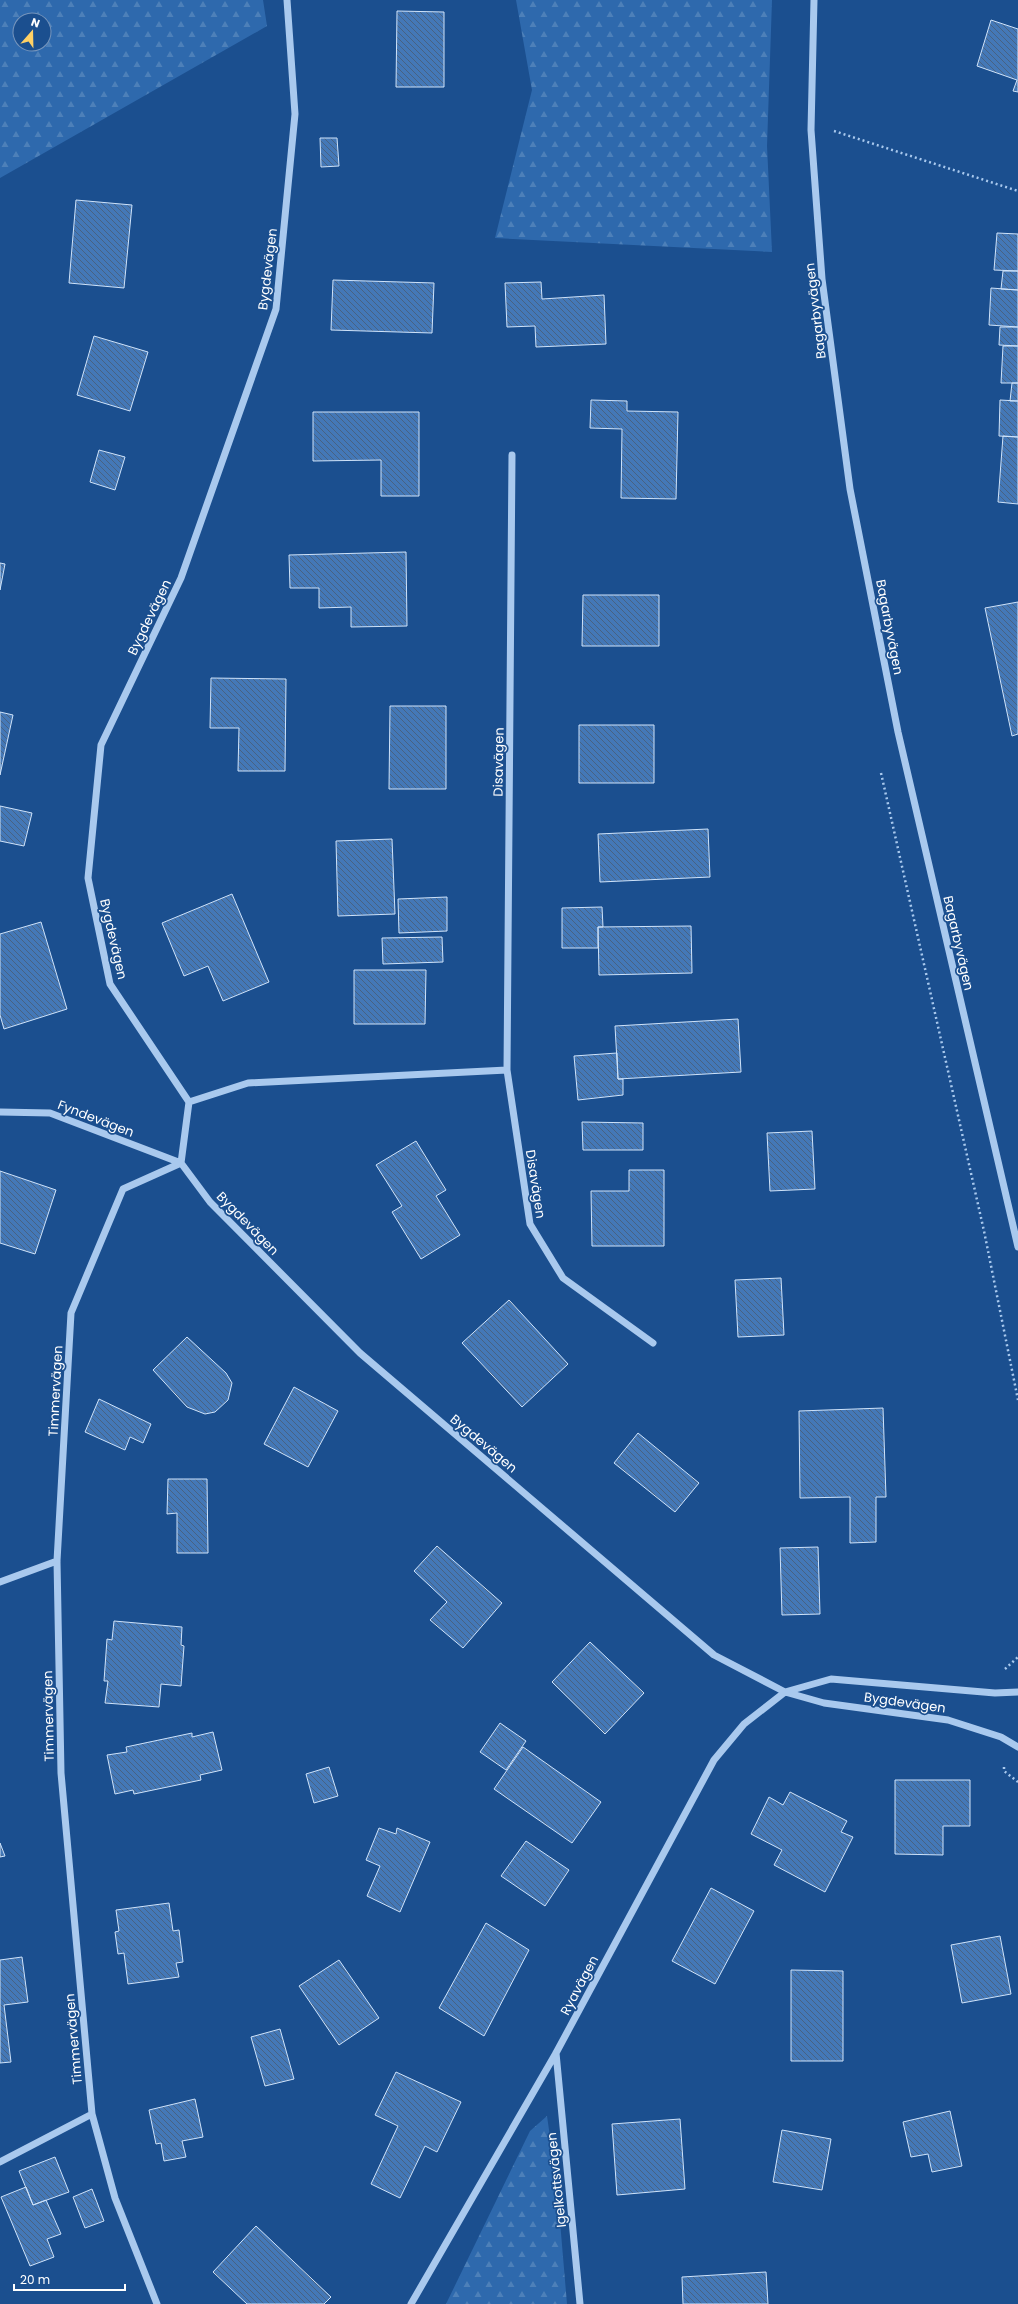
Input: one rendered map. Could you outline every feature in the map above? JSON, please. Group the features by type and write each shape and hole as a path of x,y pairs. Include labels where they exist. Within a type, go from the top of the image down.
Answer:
{"street":[{"name":"Bygdevägen","path":"189,1102 110,984 88,878 101,744 181,578 276,309 295,114 287,0"},
{"name":"Bagarbyvägen","path":"814,0 811,130 822,279 850,489 898,732 1018,1247"},
{"name":"Disavägen","path":"512,455 506,1070 530,1224 563,1278 653,1343"},
{"path":"181,1163 189,1102 248,1083 506,1070"},
{"name":"Fyndevägen","path":"0,1112 50,1113 181,1163"},
{"name":"Bygdevägen","path":"181,1163 210,1202 360,1353 714,1655 785,1692 824,1703 948,1720 1001,1737 1018,1747"},
{"name":"Timmervägen","path":"157,2304 115,2198 92,2114 61,1774 57,1561 71,1313 123,1189 181,1163"},
{"path":"0,1582 57,1561"},
{"name":"Bygdevägen","path":"785,1692 831,1679 995,1693 1018,1692"},
{"name":"Ryavägen","path":"410,2304 556,2053 714,1760 744,1724 785,1692"},
{"name":"Igelkottsvägen","path":"556,2053 580,2304"},
{"path":"0,2162 92,2114"}],"path":[{"path":"811,130 833,131 1018,191"}],"green space":[{"path":"0,0 263,0 267,26 0,178"},
{"path":"516,0 772,0 767,146 772,252 495,238 532,90"},
{"path":"547,2116 557,2186 567,2304 446,2304 530,2131"}],"building":[{"path":"397,11 444,12 444,87 396,87"},
{"path":"991,20 1018,29 1018,92 1013,91 1017,80 977,66"},
{"path":"320,138 337,138 339,166 321,167"},
{"path":"76,200 132,205 124,288 69,283"},
{"path":"997,233 1018,234 1018,271 994,270"},
{"path":"1003,271 1018,271 1018,290 1001,289"},
{"path":"333,280 434,283 432,333 331,330"},
{"path":"541,282 542,299 604,295 606,344 536,347 535,326 507,327 505,283"},
{"path":"991,288 1018,290 1018,327 989,325"},
{"path":"1000,327 1018,327 1018,346 999,345"},
{"path":"94,336 148,352 130,411 77,395"},
{"path":"1003,346 1018,346 1018,383 1001,383"},
{"path":"1012,383 1018,383 1018,401 1010,401"},
{"path":"591,400 627,401 627,411 678,412 676,499 621,498 622,429 590,428"},
{"path":"1000,400 1018,401 1018,437 999,436"},
{"path":"313,412 419,412 419,496 381,496 381,460 313,461"},
{"path":"1003,436 1018,437 1018,504 998,502"},
{"path":"99,450 125,457 115,490 90,482"},
{"path":"406,552 407,626 351,627 351,607 319,608 319,588 290,588 289,555"},
{"path":"0,563 5,564 0,590"},
{"path":"583,595 659,595 659,646 582,646"},
{"path":"1018,602 1018,734 1012,736 985,608"},
{"path":"211,678 286,679 285,771 238,771 239,728 210,728"},
{"path":"390,706 446,706 446,789 389,789"},
{"path":"0,712 13,715 0,775"},
{"path":"579,725 654,725 654,783 579,783"},
{"path":"0,806 32,813 24,846 0,841"},
{"path":"708,829 710,877 600,882 598,834"},
{"path":"392,839 395,914 338,916 336,841"},
{"path":"232,894 269,982 223,1001 208,966 184,976 162,923"},
{"path":"447,897 447,931 399,933 398,899"},
{"path":"602,907 603,927 598,927 598,948 562,948 562,908"},
{"path":"41,922 67,1009 4,1029 0,1015 0,934"},
{"path":"691,926 692,973 599,975 598,927"},
{"path":"442,937 443,962 383,964 382,938"},
{"path":"354,970 426,970 425,1024 354,1024"},
{"path":"738,1019 741,1072 618,1079 615,1026"},
{"path":"617,1053 618,1079 623,1079 623,1095 578,1100 574,1056"},
{"path":"582,1122 643,1123 643,1150 583,1150"},
{"path":"812,1131 815,1189 770,1191 767,1133"},
{"path":"416,1141 446,1190 436,1196 460,1235 421,1259 392,1212 402,1206 376,1165"},
{"path":"629,1170 664,1170 664,1246 592,1246 591,1191 629,1191"},
{"path":"0,1171 56,1190 35,1254 0,1243"},
{"path":"781,1278 784,1335 738,1337 735,1280"},
{"path":"509,1300 568,1364 522,1407 462,1343"},
{"path":"187,1337 226,1373 232,1383 228,1400 215,1412 205,1414 187,1407 153,1370"},
{"path":"294,1387 338,1411 308,1467 264,1444"},
{"path":"99,1399 151,1424 143,1443 130,1437 125,1450 85,1432"},
{"path":"883,1408 886,1497 876,1497 876,1542 850,1543 850,1497 800,1498 799,1411"},
{"path":"638,1433 699,1483 675,1512 614,1463"},
{"path":"168,1479 207,1479 208,1553 177,1553 177,1513 167,1514"},
{"path":"437,1546 502,1603 463,1648 430,1620 447,1602 414,1571"},
{"path":"818,1547 820,1614 782,1615 780,1548"},
{"path":"114,1621 182,1627 181,1645 184,1646 181,1686 161,1684 159,1707 105,1703 108,1681 104,1681 107,1639 112,1640"},
{"path":"590,1642 644,1693 605,1734 552,1682"},
{"path":"500,1723 526,1741 506,1770 480,1752"},
{"path":"213,1732 222,1770 200,1775 201,1780 134,1794 133,1790 115,1794 107,1755 127,1752 126,1747 192,1733 192,1737"},
{"path":"523,1747 601,1802 572,1843 494,1789"},
{"path":"329,1767 338,1796 314,1803 306,1774"},
{"path":"895,1780 970,1780 970,1826 943,1826 943,1855 895,1854"},
{"path":"790,1792 847,1821 841,1832 853,1837 825,1892 774,1865 782,1850 751,1834 769,1797 783,1805"},
{"path":"379,1828 396,1834 397,1828 430,1842 400,1912 367,1896 380,1866 366,1860"},
{"path":"526,1841 569,1870 545,1906 501,1876"},
{"path":"0,1843 5,1856 0,1857"},
{"path":"711,1888 754,1911 715,1984 672,1961"},
{"path":"169,1903 173,1931 179,1930 183,1962 176,1963 179,1977 128,1984 124,1953 118,1954 115,1932 119,1931 116,1910"},
{"path":"486,1923 529,1950 484,2036 439,2008"},
{"path":"1000,1936 1011,1994 962,2003 951,1945"},
{"path":"22,1957 28,2002 4,2005 11,2062 0,2063 0,1960"},
{"path":"339,1960 379,2018 339,2045 299,1986"},
{"path":"791,1970 843,1971 843,2061 791,2061"},
{"path":"280,2029 294,2079 265,2086 251,2037"},
{"path":"396,2072 461,2102 437,2152 425,2146 400,2198 371,2184 398,2126 375,2115"},
{"path":"195,2099 203,2137 182,2141 186,2157 164,2161 161,2143 156,2144 149,2110"},
{"path":"950,2111 962,2166 932,2172 928,2154 911,2157 903,2122"},
{"path":"680,2119 685,2189 617,2195 612,2124"},
{"path":"782,2130 831,2139 822,2190 773,2182"},
{"path":"55,2157 69,2192 33,2205 19,2171"},
{"path":"26,2187 33,2205 46,2200 61,2234 47,2239 54,2257 30,2266 1,2197"},
{"path":"92,2189 104,2221 85,2228 73,2197"},
{"path":"256,2226 331,2297 324,2304 247,2304 213,2272"},
{"path":"766,2272 768,2304 683,2304 682,2277"}]}
